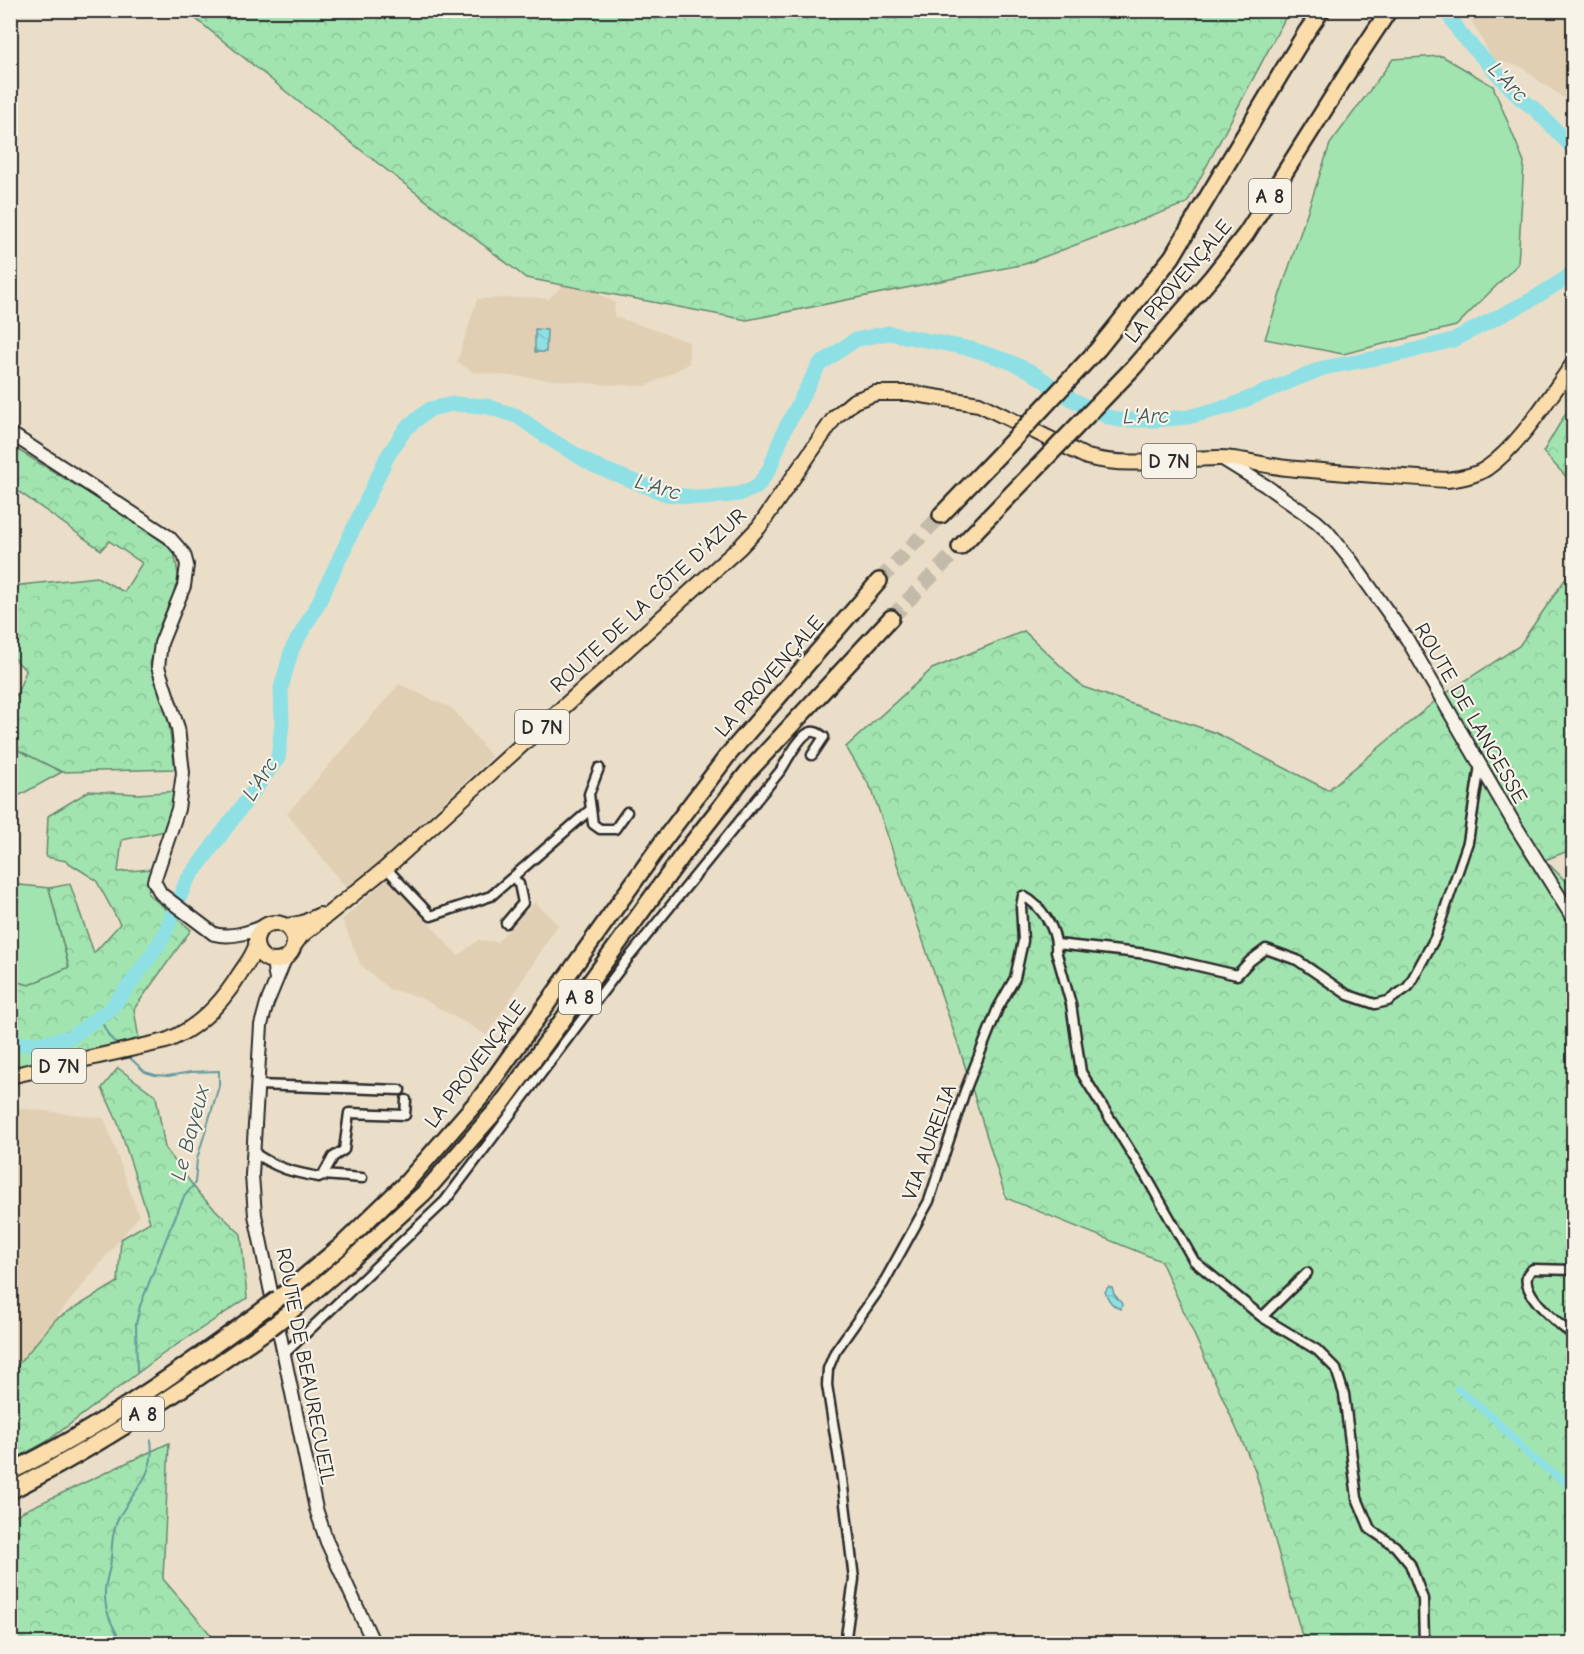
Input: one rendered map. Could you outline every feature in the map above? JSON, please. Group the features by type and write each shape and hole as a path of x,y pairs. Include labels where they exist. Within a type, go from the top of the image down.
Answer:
{"highway":[{"name":"LA PROVENÇALE","path":"941,515 1098,349 1172,257 1285,66 1322,10"},
{"name":"LA PROVENÇALE","path":"960,547 1133,368 1246,234 1389,10"},
{"name":"LA PROVENÇALE","path":"10,1472 34,1461 163,1382 273,1302 341,1246 406,1183 481,1097 663,841 728,755 879,581"},
{"name":"LA PROVENÇALE","path":"10,1491 41,1476 170,1398 270,1328 352,1259 424,1193 500,1106 682,856 747,773 891,618"}],"main road":[{"name":"ROUTE DE LA CÔTE D'AZUR","path":"234,985 280,956 386,868 740,547 765,518 826,428 843,409 854,401 876,393 888,392 966,401 994,410 1087,457 1103,462 1221,458 1263,465 1364,475 1447,480 1468,477 1486,469 1502,455 1533,419 1574,363"},
{"name":"ROUTE DE LA CÔTE D'AZUR","path":"286,926 303,923 344,904"},
{"path":"275,923 286,926 292,935 280,956 261,956 255,937 275,923"},
{"name":"ROUTE DE LA CÔTE D'AZUR","path":"10,1076 166,1041 193,1027 234,985 253,955 255,937"}],"street":[{"path":"10,433 169,537 184,554 187,565 184,586 161,643 158,667 178,728 183,773 182,788 178,809 155,872 154,881 161,894 206,930 221,936 255,937"},
{"name":"ROUTE DE LANGESSE","path":"1221,458 1266,486 1327,531 1407,639 1574,920"},
{"path":"284,1354 445,1201 626,961 773,780 799,742 807,733 813,731 824,737 812,755"},
{"path":"1424,1644 1423,1599 1410,1564 1395,1546 1370,1528 1358,1498 1344,1394 1336,1369 1317,1350 1262,1317 1194,1261 1147,1178 1081,1072 1071,1004 1056,951 1057,944 1148,954 1237,975 1266,949 1297,960 1348,995 1375,1004 1388,1001 1408,987 1435,938 1468,842 1480,765"},
{"path":"599,768 590,794 593,824 600,829 615,829 627,812"},
{"path":"386,868 430,916 491,897 591,810"},
{"path":"506,923 524,903 519,884 513,877"},
{"name":"VIA AURELIA","path":"844,1644 854,1579 842,1479 827,1385 828,1369 836,1352 883,1284 929,1201 966,1091 998,1008 1015,978 1023,941 1021,906 1023,896 1035,902 1048,921 1057,944"},
{"name":"ROUTE DE BEAURECUEIL","path":"280,956 276,980 261,1025 253,1152 255,1215 318,1518 374,1644"},
{"path":"257,1085 399,1090"},
{"path":"323,1175 333,1157 344,1150 349,1113 405,1115 406,1100"},
{"path":"253,1152 270,1164 286,1171 319,1177 323,1175 362,1178"},
{"path":"1574,1270 1533,1269 1527,1273 1525,1279 1545,1312 1574,1335"},
{"path":"1262,1317 1307,1273"}],"shaded area":[{"path":"1466,11 1573,11 1573,104 1522,67 1493,60"},
{"path":"572,278 615,303 614,316 689,342 689,364 646,386 597,384 473,372 457,362 477,299 534,297 548,299"},
{"path":"399,684 453,709 492,757 371,870 346,888 287,814"},
{"path":"389,877 458,956 478,940 497,942 535,902 558,925 487,1035 419,997 389,989 361,965 342,920"},
{"path":"11,1107 104,1118 139,1216 11,1373"}],"green space":[{"path":"186,11 1289,11 1187,203 1025,264 747,320 526,278 304,106"},
{"path":"1442,56 1493,86 1524,162 1518,264 1456,326 1343,354 1265,339 1330,144 1393,59"},
{"path":"1573,401 1573,484 1543,452"},
{"path":"10,445 118,511 174,550 179,581 159,627 150,664 168,719 175,769 62,772 14,748 11,709 26,671 11,655 11,586 97,577 124,592 142,563 109,541 101,550 11,486"},
{"path":"1573,568 1573,849 1545,860 1574,890 1573,1643 1304,1643 1255,1470 1161,1261 1006,1198 959,1047 872,790 846,747 932,669 1024,631 1083,687 1216,733 1328,790 1440,697 1519,646"},
{"path":"14,748 62,772 11,800 10,749"},
{"path":"89,791 138,794 177,791 165,831 122,840 118,872 151,869 148,894 191,930 134,1009 139,1040 11,1069 11,980 29,985 69,967 49,888 70,884 94,953 120,924 96,880 66,861 46,857 48,816"},
{"path":"10,884 49,888 69,968 29,985 11,980"},
{"path":"118,1068 156,1096 165,1148 200,1195 241,1234 247,1298 163,1354 46,1442 11,1461 11,1373 56,1319 118,1282 121,1239 150,1222 118,1123 102,1088"},
{"path":"169,1443 163,1579 218,1643 11,1643 11,1517"}],"water":[{"path":"535,329 547,330 546,352 535,352"},
{"path":"1108,1287 1112,1288 1122,1304 1121,1309 1115,1307 1109,1300 1105,1292"}],"waterway":[{"name":"L'Arc","path":"1446,10 1460,33 1520,98 1536,110 1574,149"},
{"name":"L'Arc","path":"10,1043 38,1044 71,1037 110,1009 163,938 186,882 278,758 282,724 281,688 292,649 318,604 387,457 406,428 430,409 453,404 486,406 517,416 595,466 666,494 703,498 739,494 757,487 769,470 784,431 819,365 855,340 888,333 972,349 1030,371 1073,400 1119,420 1188,417 1230,406 1323,368 1404,353 1453,340 1531,300 1568,277 1574,269"},
{"name":"Le Bayeux","path":"99,1017 109,1036 119,1047"},
{"name":"Le Bayeux","path":"127,1055 145,1072 155,1075 168,1076 219,1071 219,1086 197,1159 195,1183 184,1197 140,1306 136,1324 137,1373"},
{"path":"1458,1389 1489,1414 1532,1458 1574,1488"},
{"name":"Le Bayeux","path":"124,1644 108,1613 105,1588 116,1524 147,1473 152,1453 151,1440"}],"tunnel":[{"path":"879,581 941,515"},
{"path":"891,618 960,547"}]}
